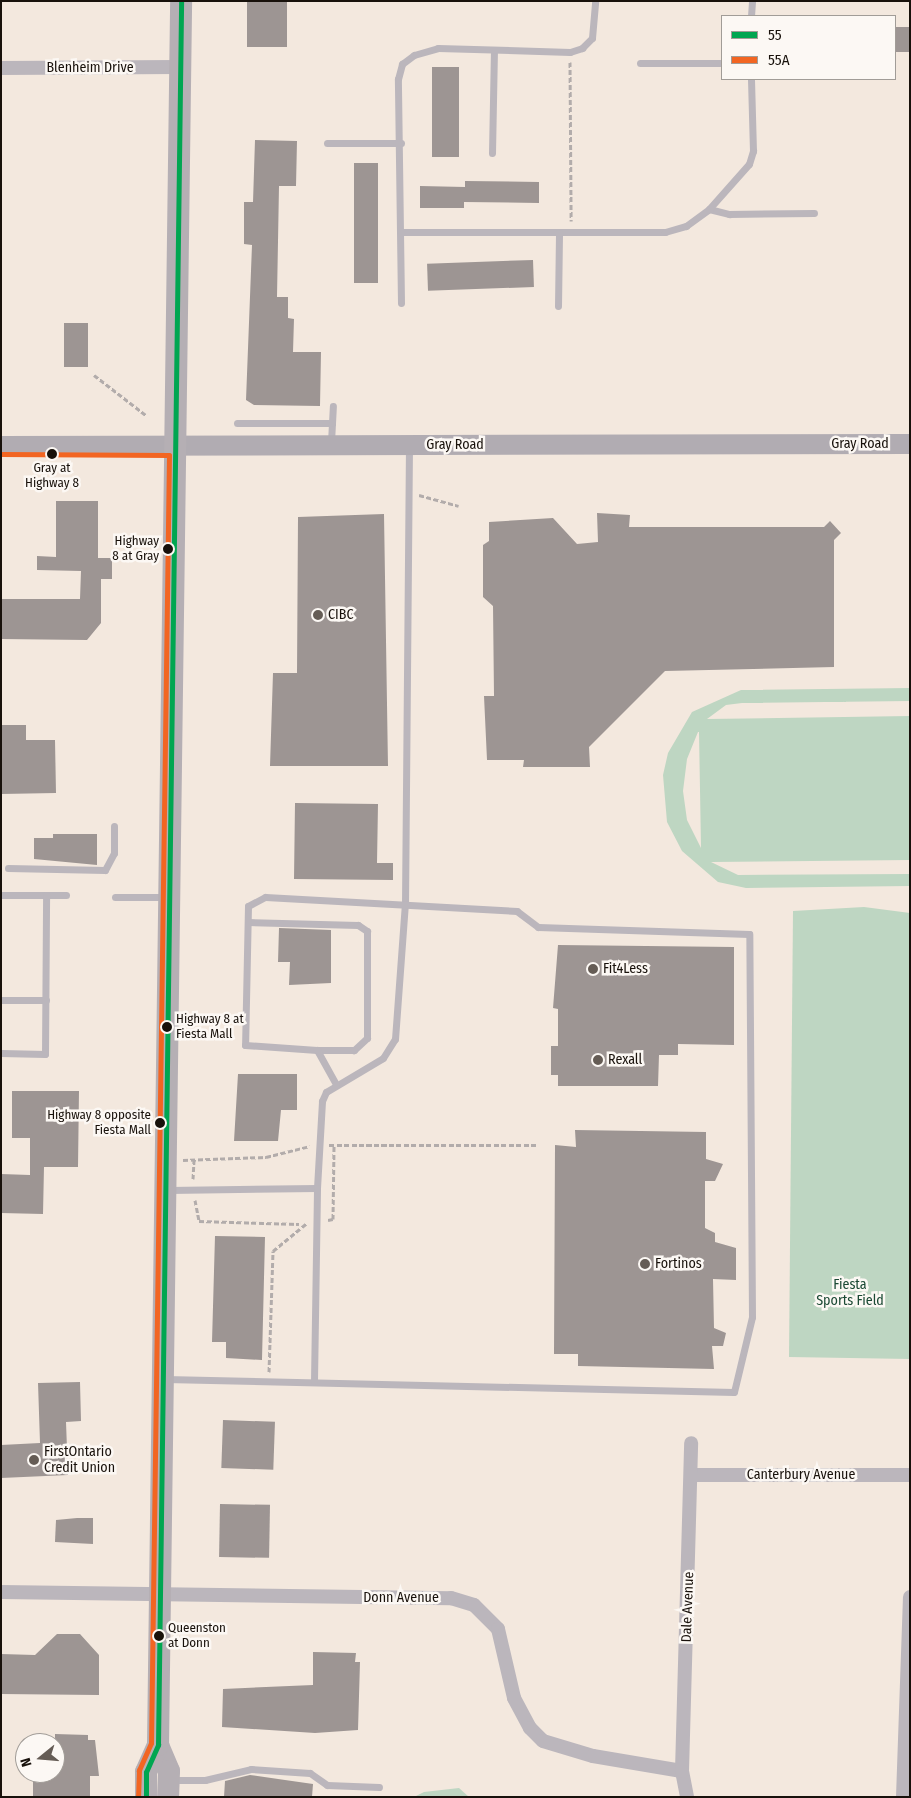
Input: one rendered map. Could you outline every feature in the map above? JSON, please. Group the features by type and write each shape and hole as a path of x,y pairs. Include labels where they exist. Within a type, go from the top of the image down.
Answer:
{"main road":[{"path":"169,1788 158,1745 177,448 180,1"},
{"name":"Gray Road","path":"1,446 177,448 410,445 910,444"},
{"path":"146,1797 146,1772 158,1745"}],"street":[{"name":"Blenheim Drive","path":"1,68 179,68"},
{"name":"Dale Avenue","path":"682,1771 692,1474 691,1443"},
{"name":"Canterbury Avenue","path":"692,1474 910,1475"},
{"name":"Donn Avenue","path":"1,1592 159,1596 452,1598 474,1604 498,1629 514,1698 530,1728 543,1741 593,1756 682,1771"},
{"path":"903,1797 910,1597"},
{"path":"682,1771 687,1797"}],"lane":[{"path":"401,303 401,143 398,79 402,64 438,48 570,52 592,38 595,1"},
{"path":"751,15 752,1"},
{"path":"492,153 494,50"},
{"path":"640,63 721,63"},
{"path":"400,232 665,232 686,226 709,209 749,164 753,152 751,80"},
{"path":"327,143 401,143"},
{"path":"709,209 729,214 814,213"},
{"path":"558,306 559,232"},
{"path":"330,446 333,406"},
{"path":"237,423 332,424"},
{"path":"314,1381 316,1220 322,1101 336,1084 383,1058 395,1039 405,904 410,445"},
{"path":"8,868 105,870 114,853 114,826"},
{"path":"1,895 66,895"},
{"path":"1,1053 45,1054 46,895"},
{"path":"115,897 169,898"},
{"path":"162,1380 269,1378 314,1381 734,1392 752,1317 749,934 538,926 517,911 265,897 248,906 245,1046 317,1050 354,1050 367,1038 367,931 358,925 248,922"},
{"path":"1,1000 46,1000"},
{"path":"317,1050 336,1084"},
{"path":"166,1190 317,1188"},
{"path":"169,1788 251,1769 310,1773 327,1785 378,1787"}],"path":[{"path":"570,52 571,231"},
{"path":"94,375 147,416"},
{"path":"408,494 432,495 459,506"},
{"path":"167,1160 266,1158 296,1146 319,1145 538,1145"},
{"path":"194,1160 193,1190 198,1220 299,1224 333,1219 334,1145"},
{"path":"269,1378 273,1251 299,1224"}],"green space":[{"path":"910,688 910,701 742,703 726,705 707,719 910,716 910,860 711,862 738,875 910,874 910,886 746,888 718,882 682,851 667,822 663,775 668,753 692,712 741,690","holes":["699,732 701,848 687,820 683,791 687,759"]},
{"name":"Fiesta Sports Field","path":"864,907 910,913 910,1359 789,1357 793,911"},
{"path":"459,1788 469,1797 414,1797 424,1792"}],"building":[{"path":"247,1 287,1 287,47 247,47"},
{"path":"896,27 910,27 910,52 896,52"},
{"path":"432,67 459,67 459,157 432,157"},
{"path":"255,140 297,141 296,186 279,186 277,297 288,297 288,318 294,319 293,352 321,352 320,406 254,405 246,400 252,245 244,244 244,202 253,202"},
{"path":"354,163 378,163 378,283 354,283"},
{"path":"465,181 539,182 539,203 464,202 464,208 420,208 420,186 465,187"},
{"path":"533,260 534,287 428,291 427,264"},
{"path":"64,323 88,323 88,367 64,367"},
{"path":"56,501 98,501 98,558 112,558 112,579 101,579 101,623 87,640 1,639 1,599 80,599 81,571 37,570 37,556 56,557"},
{"path":"597,513 630,515 629,527 824,527 830,521 841,533 834,540 834,667 665,671 589,747 590,767 523,767 524,760 487,760 484,696 494,696 493,606 483,597 483,545 489,541 489,522 553,518 577,544 598,542"},
{"path":"384,514 388,766 270,766 273,673 297,673 298,517"},
{"path":"1,725 26,725 26,740 55,740 56,793 1,794"},
{"path":"295,803 378,804 377,863 393,863 393,880 294,879"},
{"path":"53,834 97,834 97,865 34,859 34,838 53,838"},
{"path":"279,928 331,930 331,983 289,985 290,962 278,962"},
{"path":"558,945 734,947 734,1045 678,1044 678,1055 659,1055 658,1086 558,1086 558,1075 551,1075 551,1046 558,1046 558,1009 553,1008"},
{"path":"238,1074 297,1074 297,1110 281,1110 278,1141 234,1141"},
{"path":"12,1091 79,1091 78,1167 44,1167 43,1214 1,1213 1,1174 30,1175 30,1138 12,1138"},
{"name":"Fortinos","path":"575,1130 706,1132 706,1159 723,1164 715,1181 705,1181 705,1228 715,1233 715,1242 736,1248 736,1280 713,1279 714,1328 726,1333 723,1346 712,1346 714,1369 578,1366 578,1354 554,1354 555,1145 576,1147"},
{"path":"215,1236 265,1237 262,1360 226,1358 226,1342 212,1342"},
{"path":"80,1382 81,1421 66,1422 68,1475 1,1478 1,1445 40,1443 38,1383"},
{"path":"223,1420 275,1422 273,1470 221,1468"},
{"path":"220,1504 270,1505 269,1558 219,1557"},
{"path":"93,1518 93,1544 55,1542 56,1520"},
{"path":"57,1634 80,1634 99,1655 99,1695 1,1694 1,1654 35,1655"},
{"path":"313,1652 356,1653 355,1662 360,1662 358,1730 315,1733 222,1727 223,1689 313,1685"},
{"path":"65,1734 88,1735 88,1740 95,1740 99,1776 90,1776 90,1797 33,1797 33,1783 65,1783"},
{"path":"250,1775 313,1784 312,1797 224,1797 225,1781"}],"transit line":[{"name":"55","path":"146,1797 146,1772 158,1745 181,1"},
{"name":"55A","path":"1,454 169,455 151,1743 139,1770 138,1797"}],"place":[{"name":"Gray at Highway 8","path":"52,454"},
{"name":"Highway 8 at Gray","path":"168,549"},
{"name":"CIBC","path":"318,615"},
{"name":"Fit4Less","path":"593,969"},
{"name":"Highway 8 at Fiesta Mall","path":"167,1027"},
{"name":"Rexall","path":"598,1060"},
{"name":"Highway 8 opposite Fiesta Mall","path":"160,1123"},
{"name":"Fortinos","path":"645,1264"},
{"name":"FirstOntario Credit Union","path":"34,1460"},
{"name":"Queenston at Donn","path":"159,1636"}]}
